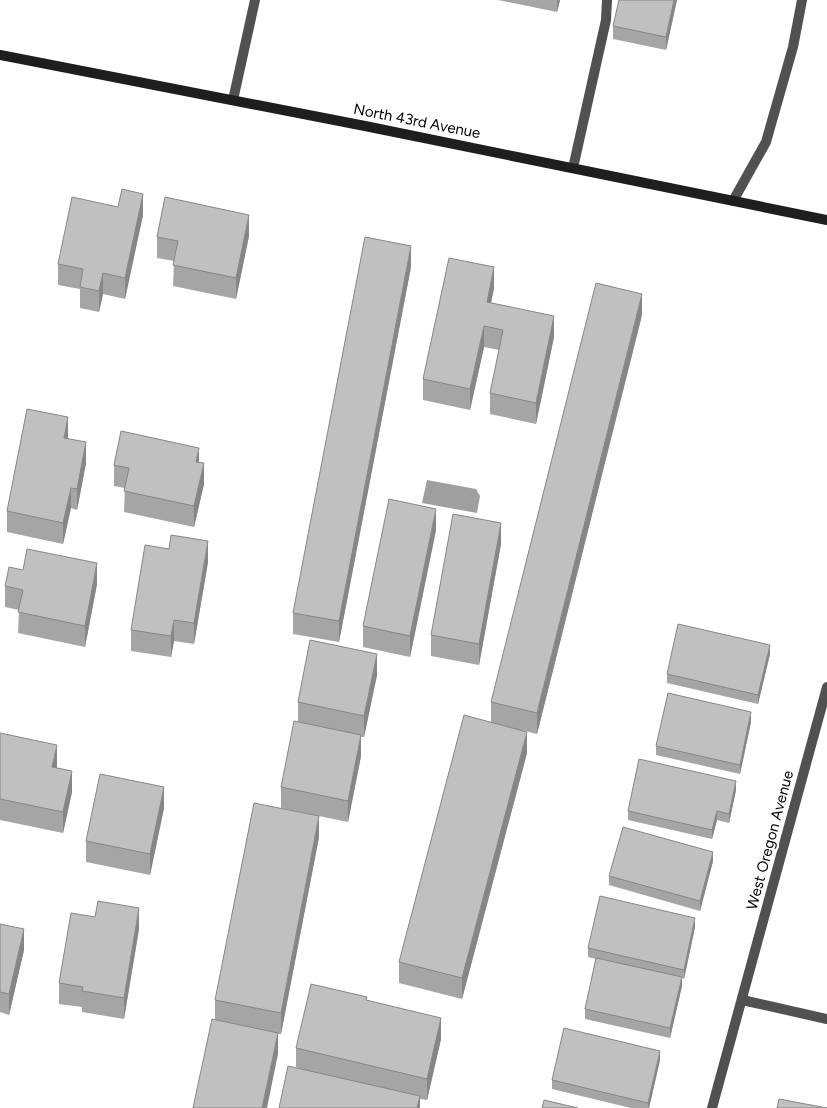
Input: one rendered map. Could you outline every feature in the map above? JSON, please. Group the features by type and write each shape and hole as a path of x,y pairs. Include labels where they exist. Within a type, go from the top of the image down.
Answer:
{"main road":[{"name":"North 43rd Avenue","path":"0,55 827,220"}],"street":[{"path":"233,100 254,0"},
{"path":"572,168 606,20 607,0"},
{"path":"733,201 766,142 793,47 802,0"},
{"name":"West Oregon Avenue","path":"712,1108 827,688"},
{"path":"742,1000 827,1019"}],"shaded area":[{"path":"427,480 476,489 480,496 477,513 422,503"}],"building":[{"path":"619,0 674,0 666,37 613,26"},
{"path":"122,189 143,194 125,278 103,273 99,291 80,287 83,269 58,264 72,197 118,207"},
{"path":"165,197 249,215 236,278 173,265 178,241 157,237"},
{"path":"365,237 411,246 339,621 293,613"},
{"path":"449,258 494,267 487,302 554,316 536,403 490,393 503,330 484,326 470,389 423,379"},
{"path":"596,283 642,294 537,713 491,702"},
{"path":"27,409 68,417 64,438 86,442 77,489 71,488 63,523 7,511"},
{"path":"121,431 199,448 196,462 204,463 194,506 124,491 129,468 114,465"},
{"path":"389,499 436,509 410,636 363,626"},
{"path":"453,514 501,523 479,644 431,635"},
{"path":"171,535 208,541 194,623 174,620 171,636 131,630 145,545 169,549"},
{"path":"27,549 97,563 85,626 18,612 23,590 5,586 9,567 23,570"},
{"path":"678,624 770,645 758,695 667,674"},
{"path":"310,640 377,654 364,716 298,702"},
{"path":"668,693 751,712 740,765 656,746"},
{"path":"464,715 527,732 462,978 399,962"},
{"path":"294,721 361,735 348,801 281,787"},
{"path":"0,733 57,745 52,767 72,771 63,812 0,799"},
{"path":"639,759 736,781 729,814 717,811 712,830 628,811"},
{"path":"100,774 164,787 150,854 86,841"},
{"path":"254,803 319,816 281,1013 215,1000"},
{"path":"623,827 713,852 700,901 609,876"},
{"path":"600,896 695,918 684,970 588,948"},
{"path":"98,901 139,908 124,998 82,991 83,987 59,983 71,913 95,917"},
{"path":"0,924 24,929 9,994 0,992"},
{"path":"596,958 682,977 670,1028 585,1009"},
{"path":"311,984 367,997 366,1000 441,1018 427,1079 296,1048"},
{"path":"212,1019 278,1033 262,1108 193,1108"},
{"path":"564,1028 660,1051 648,1103 552,1080"},
{"path":"288,1066 420,1096 417,1108 279,1108"},
{"path":"779,1099 827,1108 777,1108"},
{"path":"544,1100 578,1108 542,1108"}]}
